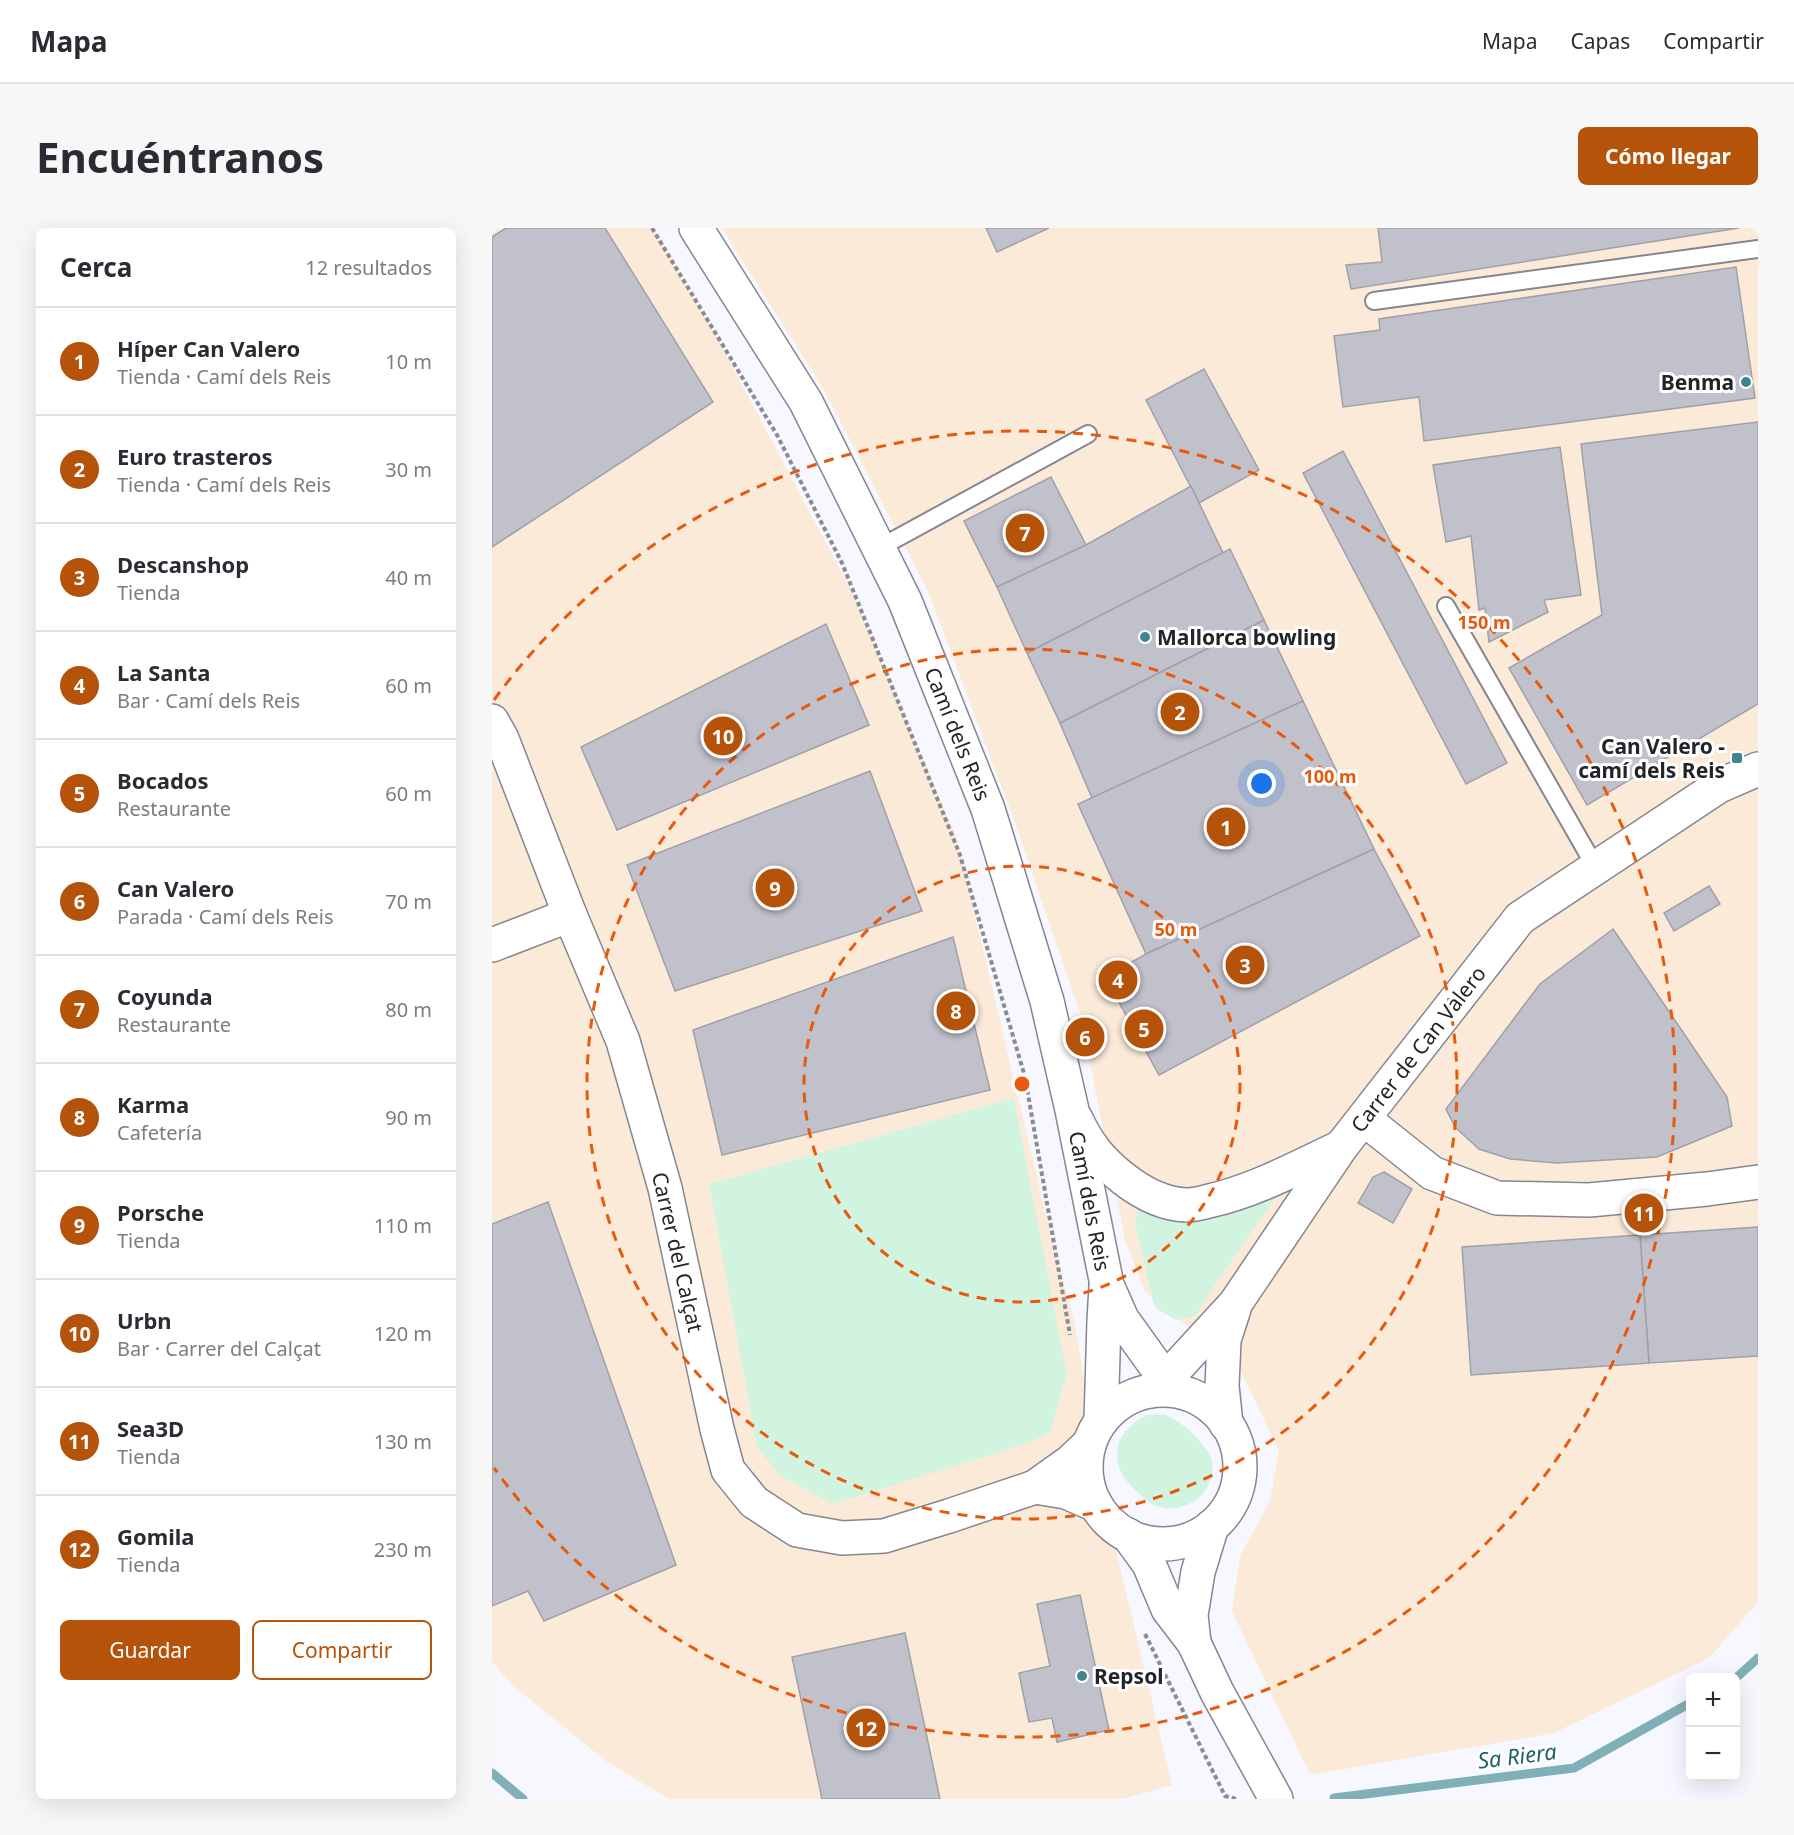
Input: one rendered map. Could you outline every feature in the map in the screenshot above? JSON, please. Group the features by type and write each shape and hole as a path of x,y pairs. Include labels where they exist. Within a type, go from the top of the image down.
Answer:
{"street":[{"name":"Camí dels Reis","path":"696,228 806,402 905,601 988,809 1047,1001 1072,1110 1107,1285"},
{"name":"Carrer del Calçat","path":"492,721 502,739 570,915 623,1041 665,1188 728,1470 754,1502 797,1530 842,1538 884,1536 1035,1487"},
{"name":"Carrer de Can Valero","path":"1072,1110 1084,1138 1100,1159 1143,1193 1167,1203 1189,1205 1219,1199 1341,1148 1520,918 1719,786 1758,769"},
{"path":"492,945 570,915"},
{"path":"1364,1119 1432,1173 1497,1198 1589,1200 1758,1182"},
{"path":"1035,1487 1070,1462 1114,1406 1140,1393 1162,1386 1235,1304 1341,1148"},
{"path":"1107,1285 1122,1319 1162,1386 1197,1399 1216,1412 1232,1431 1240,1455 1239,1480 1231,1504 1212,1526 1197,1538 1170,1545 1145,1542 1121,1533 1102,1515 1089,1493 1085,1470 1095,1432 1107,1285"},
{"path":"1226,1424 1222,1386 1224,1340 1235,1304"},
{"path":"1035,1487 1066,1492 1096,1505"},
{"path":"1194,1643 1191,1615 1198,1572 1212,1526"},
{"path":"1128,1535 1149,1564 1168,1609 1194,1643 1216,1692 1276,1799"}],"lane":[{"path":"1374,301 1758,249"},
{"path":"879,548 1088,434"},
{"path":"1446,606 1596,868"}],"path":[{"path":"652,228 777,435 842,562 960,855 1024,1077 1071,1340"},
{"path":"1143,1629 1225,1796 1236,1799"}],"shaded area":[{"path":"492,228 653,228 708,321 850,588 957,839 1050,1232 1075,1324 1103,1496 1172,1785 1122,1799 669,1799 606,1761 511,1684 492,1661"},
{"path":"722,228 1758,228 1758,1602 1709,1658 1554,1733 1310,1775 1232,1611 1240,1556 1270,1501 1279,1451 1239,1367 1145,1292 1125,1240 1080,1013 1012,814 927,589 824,390"}],"green space":[{"path":"1014,1098 1067,1375 1050,1432 1028,1443 833,1504 780,1476 757,1447 709,1184"},
{"path":"1286,1183 1195,1316 1176,1320 1157,1309 1153,1302 1135,1224 1139,1202"},
{"path":"1147,1415 1165,1415 1178,1421 1198,1439 1211,1458 1212,1469 1207,1488 1202,1495 1188,1504 1171,1508 1154,1505 1129,1484 1122,1473 1118,1463 1119,1441 1134,1423"}],"building":[{"path":"506,228 605,228 713,402 492,547 492,237"},
{"path":"986,228 1049,228 997,252"},
{"path":"1378,228 1739,228 1351,289 1346,265 1382,262"},
{"path":"1736,267 1755,398 1424,441 1419,397 1343,407 1334,336 1380,330 1379,319"},
{"path":"1204,369 1259,470 1199,503 1146,400"},
{"path":"1758,422 1758,704 1587,805 1509,668 1602,615 1581,444"},
{"path":"1560,447 1581,595 1544,600 1548,612 1489,642 1485,608 1479,610 1471,536 1446,542 1433,465"},
{"path":"1343,451 1507,763 1466,784 1303,473"},
{"path":"1051,477 1086,545 997,587 964,521"},
{"path":"1191,486 1223,553 1027,653 997,587 1086,545"},
{"name":"Mallorca bowling","path":"1230,549 1264,620 1060,723 1027,653"},
{"path":"1264,620 1303,701 1092,798 1060,723"},
{"path":"826,624 869,725 617,830 581,747"},
{"path":"1303,701 1374,849 1146,954 1078,804"},
{"path":"870,771 922,911 675,991 627,865"},
{"path":"1374,849 1420,936 1159,1075 1105,977 1146,954"},
{"path":"1709,886 1720,904 1674,931 1664,913"},
{"path":"1613,929 1727,1097 1732,1126 1657,1157 1557,1163 1510,1159 1479,1149 1455,1127 1446,1109 1540,984"},
{"path":"953,937 990,1090 722,1155 693,1030"},
{"path":"1384,1172 1412,1189 1393,1223 1358,1203 1373,1177"},
{"path":"548,1202 676,1565 544,1621 528,1591 492,1606 492,1224"},
{"path":"1758,1227 1758,1356 1649,1363 1640,1235"},
{"path":"1640,1235 1649,1363 1471,1375 1462,1247"},
{"path":"1080,1595 1109,1730 1057,1742 1052,1718 1029,1722 1019,1673 1050,1666 1037,1604"},
{"path":"905,1633 940,1799 822,1799 792,1657"}],"waterway":[{"name":"Sa Riera","path":"1740,1674 1758,1658"},
{"name":"Sa Riera","path":"1334,1798 1574,1768 1686,1705"},
{"name":"Sa Riera","path":"492,1773 523,1799"}],"place":[{"name":"Benma","path":"1746,382"},
{"name":"Coyunda","path":"1025,533"},
{"name":"Mallorca bowling","path":"1145,637"},
{"name":"Euro trasteros","path":"1180,712"},
{"name":"Urbn","path":"723,736"},
{"name":"Can Valero - camí dels Reis","path":"1737,758"},
{"name":"Híper Can Valero","path":"1226,827"},
{"name":"Porsche","path":"775,888"},
{"name":"Descanshop","path":"1245,965"},
{"name":"La Santa","path":"1118,980"},
{"name":"Karma","path":"956,1011"},
{"name":"Bocados","path":"1144,1029"},
{"name":"Can Valero","path":"1085,1037"},
{"name":"Sea3D","path":"1644,1213"},
{"name":"Repsol","path":"1082,1676"},
{"name":"Gomila","path":"866,1728"}]}
